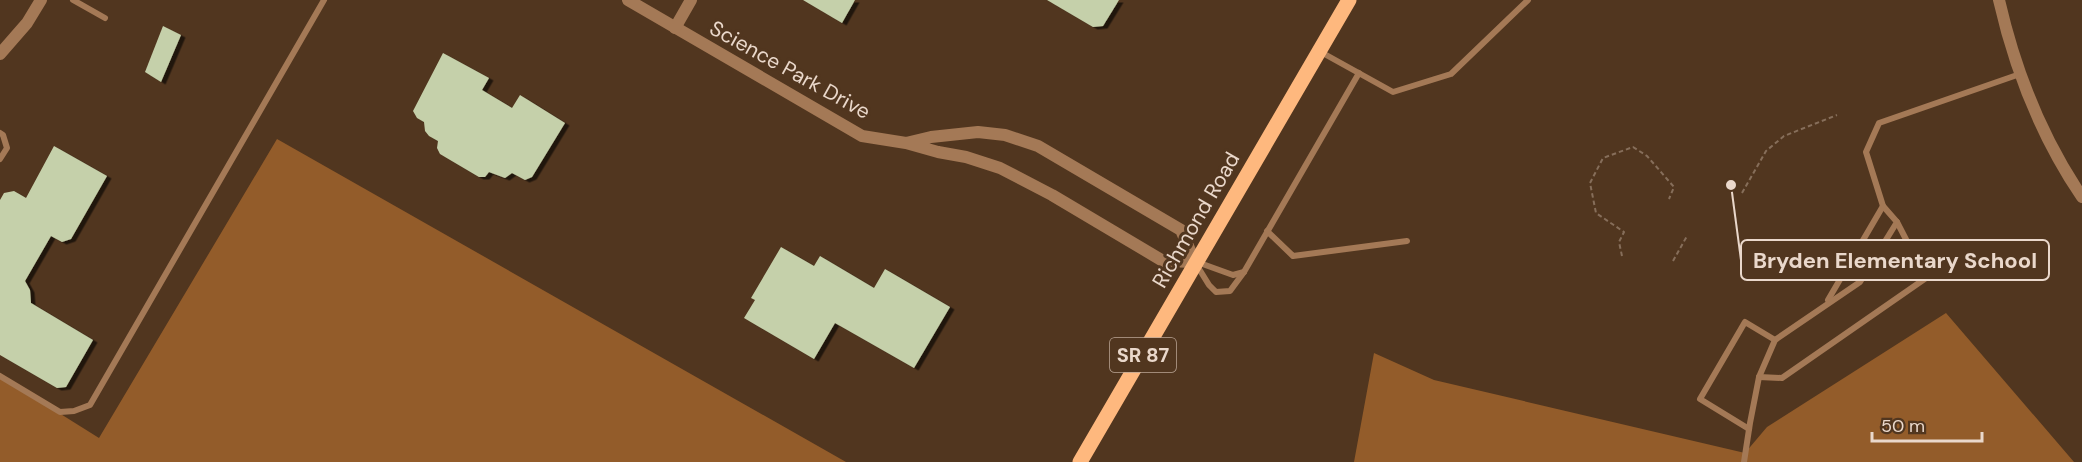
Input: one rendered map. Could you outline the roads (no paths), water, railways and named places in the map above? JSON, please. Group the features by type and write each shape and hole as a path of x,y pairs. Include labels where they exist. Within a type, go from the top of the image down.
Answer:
{"main road":[{"name":"Richmond Road","path":"1080,462 1348,0"}],"street":[{"path":"0,54 27,23 41,0"},
{"name":"Science Park Drive","path":"628,0 862,135 966,157 1000,168 1052,195 1163,261 1195,262 1181,230 1038,146 1005,135 978,132 906,143"},
{"path":"675,28 691,0"},
{"path":"1999,0 2019,74 2041,123 2082,197"}],"lane":[{"path":"73,0 105,18"},
{"path":"0,376 60,412 74,411 90,405 324,0"},
{"path":"1319,51 1393,92 1451,74 1528,0"},
{"path":"1195,262 1216,292 1230,291 1244,272 1359,73"},
{"path":"1759,377 1782,378 1926,278 1897,222 1882,206 1866,152 1879,123 2019,74"},
{"path":"0,133 3,135 7,148 0,159"},
{"path":"1827,304 1882,206"},
{"path":"1744,462 1759,377 1775,340 1860,282 1897,222"},
{"path":"1267,231 1293,256 1407,241"},
{"path":"1195,262 1233,275 1244,272"},
{"path":"1749,429 1700,399 1745,322 1775,340"}],"place":[{"name":"Bryden Elementary School","path":"1731,185"}]}
